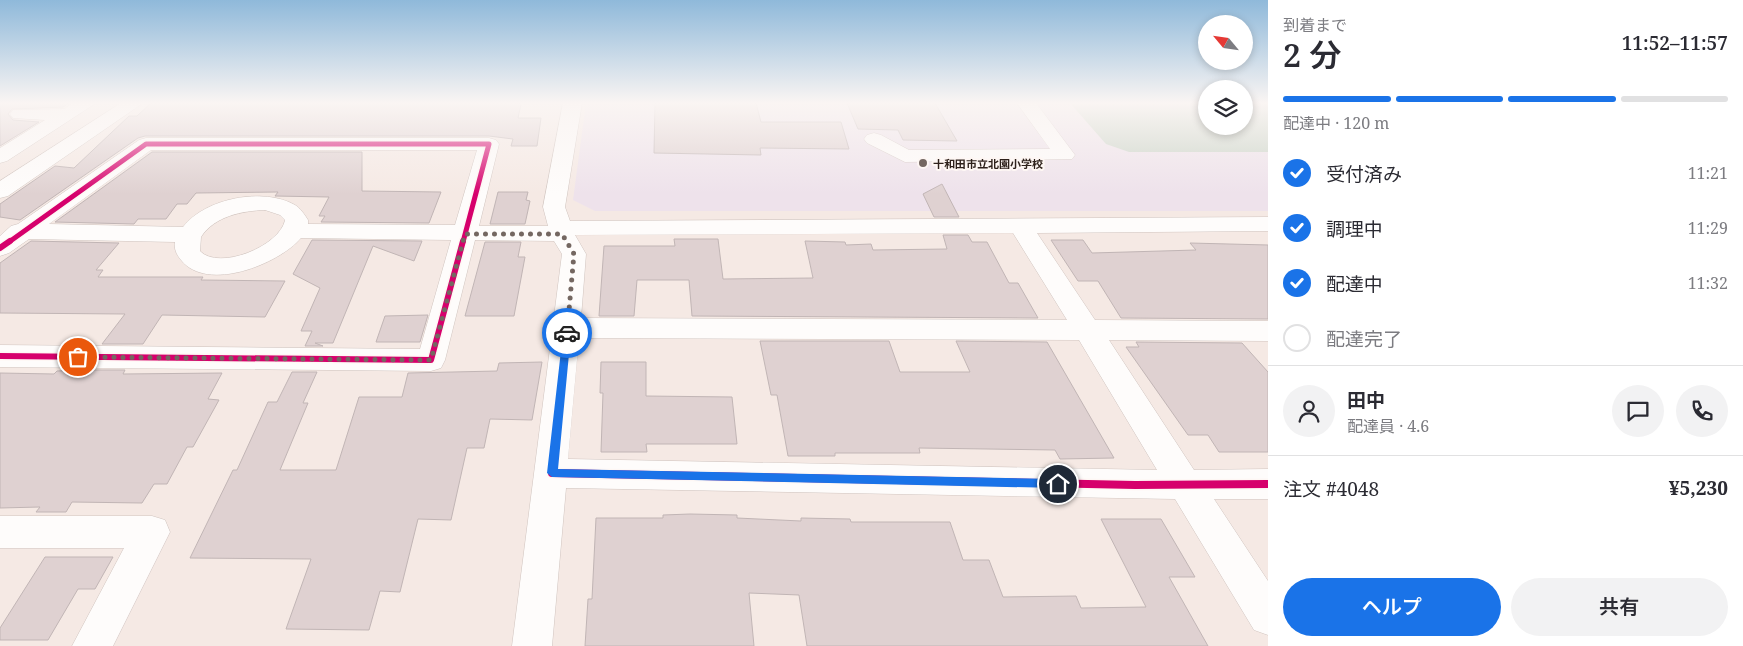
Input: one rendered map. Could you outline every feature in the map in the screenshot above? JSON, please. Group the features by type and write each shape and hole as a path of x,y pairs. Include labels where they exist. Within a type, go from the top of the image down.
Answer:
{"street":[{"path":"0,157 39,133"},
{"path":"0,191 88,133"},
{"path":"532,646 568,328 574,254 561,231 554,207 567,133"},
{"path":"874,139 905,156 1065,155 1049,133"},
{"path":"0,248 11,231 146,144 489,144 431,360 0,356"},
{"path":"250,204 274,204 292,212 296,221 294,231 287,241 259,259 223,266 207,266 194,261 187,254 185,245 189,235 199,224 214,214 250,204"},
{"path":"1020,224 1268,616"},
{"path":"294,231 465,234 1020,224 1268,224"},
{"path":"11,231 189,235"},
{"path":"568,328 1268,331"},
{"path":"552,473 1136,485 1268,484"},
{"path":"0,532 152,532 92,646"}],"shaded area":[{"name":"十和田市立北園小学校","path":"582,133 1198,133 1198,135 1253,135 1253,133 1268,133 1268,211 595,211 573,200"},
{"path":"1096,133 1253,135 1253,133 1268,133 1268,152 1129,152 1106,144"}],"building":[{"path":"0,133 21,133 0,146"},
{"path":"111,133 539,133 537,146 511,146 513,139 489,136 145,136 138,138 20,220 0,217 0,204 55,166 74,168"},
{"path":"654,133 844,133 849,149 760,148 761,155 654,153"},
{"path":"900,133 952,133 957,141 903,140"},
{"path":"152,152 362,152 362,191 441,192 429,223 321,222 325,216 319,216 329,197 275,196 278,192 196,193 187,204 177,204 166,219 138,219 134,224 55,222"},
{"path":"942,184 959,217 934,217 923,194"},
{"path":"498,192 528,192 526,200 530,201 525,224 490,224"},
{"path":"943,235 968,235 972,242 987,242 1009,283 1018,283 1038,318 692,316 689,280 637,280 634,316 599,316 604,246 675,246 674,239 718,239 723,279 813,278 805,241 845,242 846,245 871,244 873,250 947,249"},
{"path":"312,240 422,241 414,261 373,246 333,343 315,343 323,346 305,346 312,331 301,331 320,288 293,274"},
{"path":"1051,240 1083,240 1092,253 1196,250 1190,243 1268,245 1268,319 1121,318 1098,281 1078,281"},
{"path":"31,241 119,243 96,270 103,270 98,277 203,277 201,280 285,281 265,317 162,315 143,344 102,344 125,314 0,313 0,263"},
{"path":"485,242 521,242 518,257 525,257 514,316 465,316"},
{"path":"428,315 420,342 376,342 385,316"},
{"path":"760,341 889,341 900,372 970,372 956,341 1047,342 1114,458 1060,459 1055,450 919,448 920,453 835,453 835,456 788,456 777,395 771,395"},
{"path":"1136,342 1242,343 1268,372 1268,452 1219,452 1208,435 1188,435 1126,347 1139,347"},
{"path":"542,362 532,420 490,419 484,448 467,448 451,520 418,519 400,592 380,591 369,630 286,629 311,559 190,558 233,470 237,470 268,402 277,402 292,372 317,372 303,403 308,403 280,470 336,470 359,397 402,397 408,373 497,371 499,363"},
{"path":"601,362 646,362 646,396 732,397 737,444 646,444 647,452 601,452 603,393 600,393"},
{"path":"125,370 123,374 222,373 208,399 219,400 193,447 187,447 167,484 154,484 142,503 72,502 66,512 36,512 40,507 0,508 0,373 54,374 57,371"},
{"path":"663,515 737,515 737,518 801,521 801,518 850,519 851,522 950,522 963,560 989,560 1003,597 1076,596 1081,608 1146,607 1101,519 1161,519 1195,577 1169,577 1208,646 807,646 799,595 749,593 754,646 585,646 588,599 592,599 596,518 663,518"},
{"path":"45,557 113,557 95,589 78,589 48,640 0,640 0,628"}],"cycle path":[{"path":"0,248 146,144 489,144 431,360 0,356"},
{"path":"552,473 1135,485 1268,484"}],"way so far":[{"path":"78,357 431,360 465,234 562,234 574,254 567,333"}],"place":[{"name":"十和田市立北園小学校","path":"923,163"}],"route":[{"path":"567,333 552,473 1058,484"}]}
